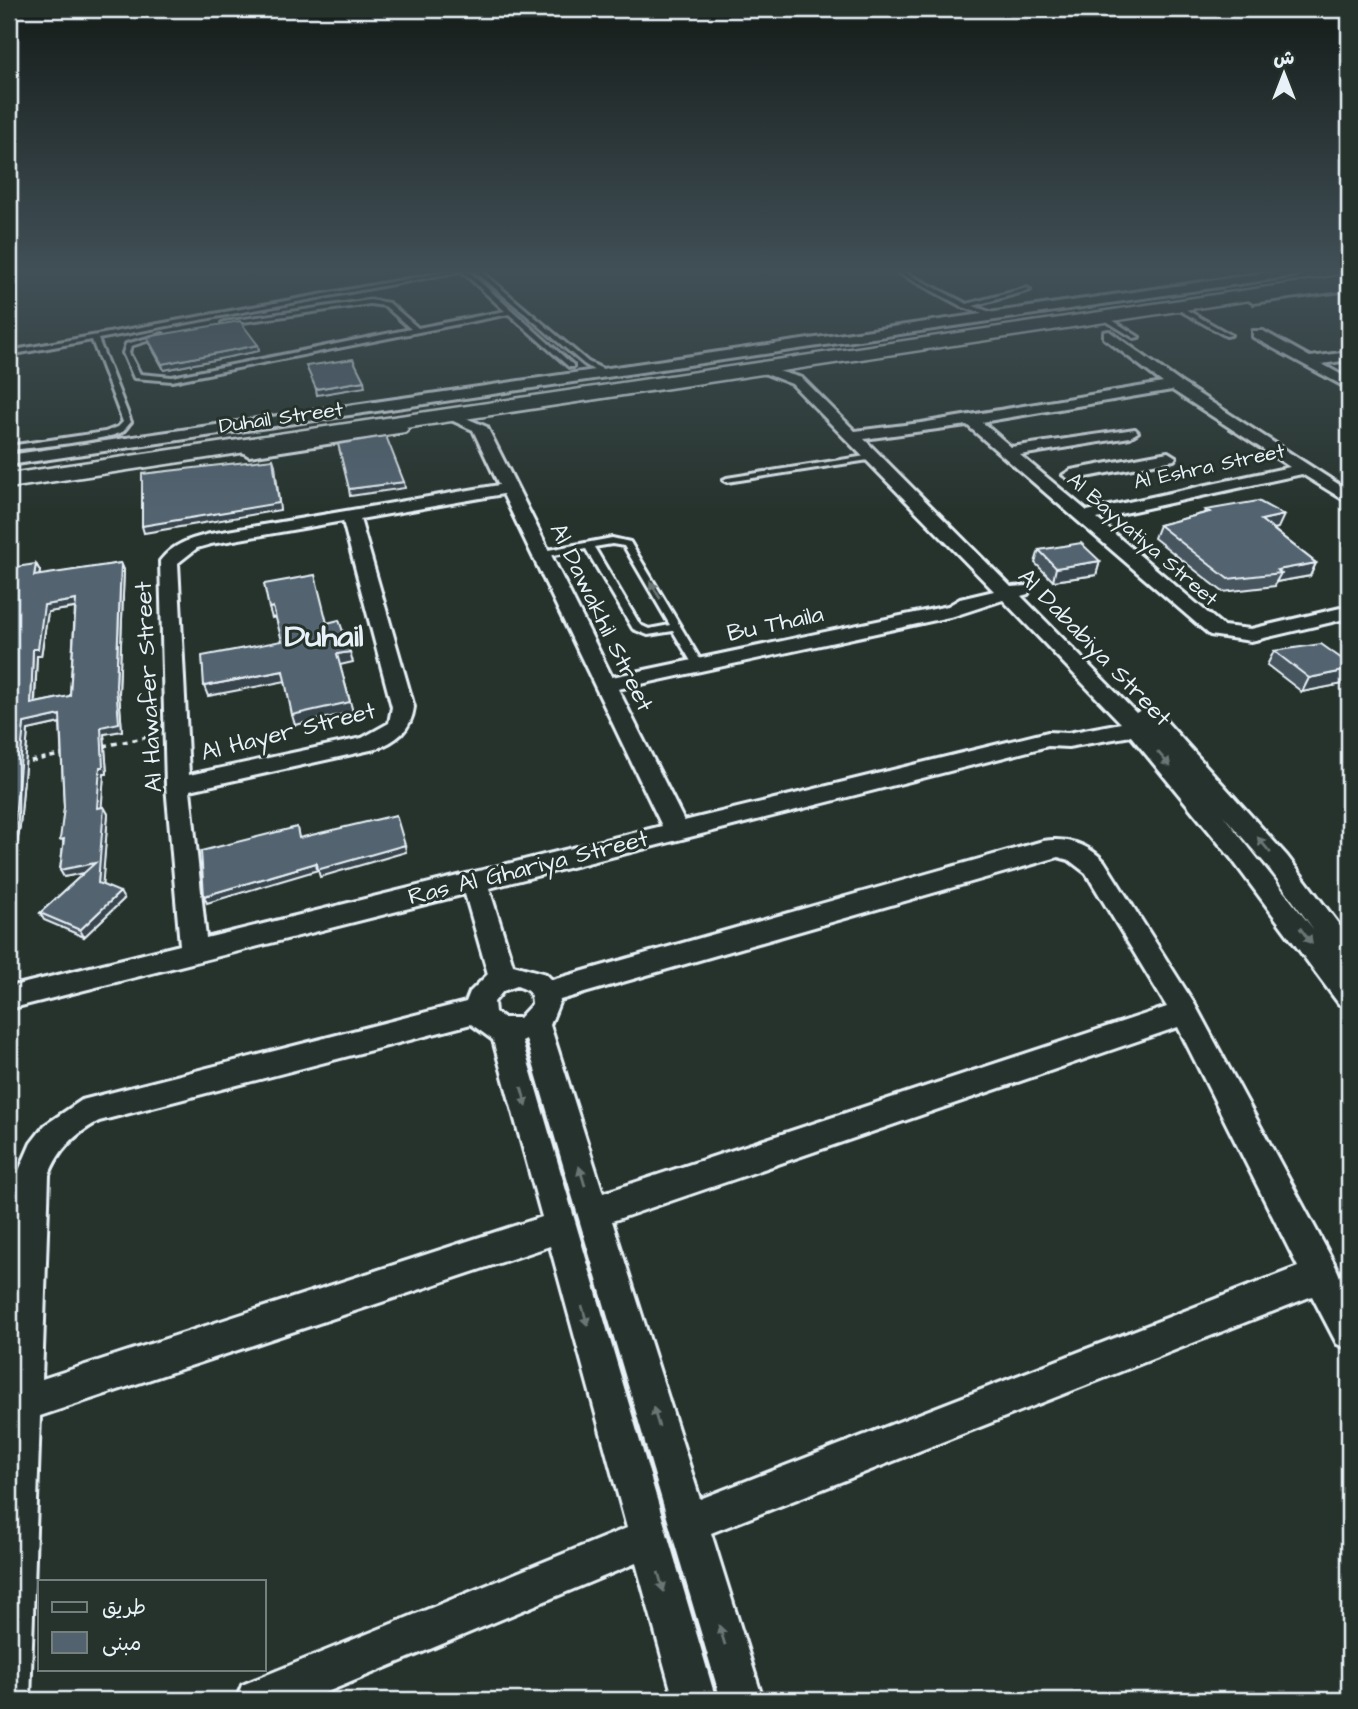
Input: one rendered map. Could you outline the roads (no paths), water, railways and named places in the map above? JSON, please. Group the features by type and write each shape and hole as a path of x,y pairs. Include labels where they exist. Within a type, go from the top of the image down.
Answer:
{"main road":[{"path":"851,352 857,352"},
{"name":"Duhail Street","path":"9,470 851,352"},
{"name":"Duhail Street","path":"9,481 208,451 459,421 551,398 871,352"},
{"path":"505,412 551,398"},
{"path":"208,451 317,442"},
{"path":"63,472 116,471"}],"street":[{"name":"Duhail Street","path":"9,460 744,352"},
{"name":"Duhail Street","path":"9,488 34,482 459,421 768,372 810,365 851,352"},
{"path":"1137,352 1175,385 1349,498"},
{"path":"1290,352 1349,385"},
{"path":"1308,362 1349,356"},
{"name":"Al Dababiya Street","path":"810,365 807,371 809,377 864,442"},
{"name":"Al Dababiya Street","path":"768,372 793,378 864,442 1021,597 1278,862 1349,958"},
{"path":"864,442 969,419 1175,385"},
{"name":"Al Bayyatiya Street","path":"969,419 1217,631 1237,635 1259,634 1349,612"},
{"name":"Al Dawakhil Street","path":"459,421 508,488 543,554 676,830"},
{"path":"1009,454 1130,432"},
{"path":"1096,438 1132,464"},
{"path":"1071,475 1168,457"},
{"name":"Al Eshra Street","path":"1082,517 1304,469"},
{"name":"Al Hawafer Street","path":"194,950 178,785 169,561 191,544 210,539 508,488"},
{"name":"Al Hayer Street","path":"178,785 367,744 393,733 399,726 403,707 350,515"},
{"name":"Bu Thaila","path":"606,685 954,610 970,612 1021,597"},
{"name":"Al Dababiya Street","path":"1140,718 1349,996"},
{"name":"Ras Al Ghariya Street","path":"9,998 676,830 1048,739 1063,740 1140,718"},
{"path":"9,1700 33,1175 44,1149 65,1126 85,1112 108,1104 517,1014 1043,850 1059,848 1084,856 1095,867 1185,1013 1349,1332"},
{"path":"474,880 503,978"},
{"path":"695,1700 560,1227 517,1014 540,984 530,977 503,978 484,991 517,1014 593,1212 742,1700"},
{"path":"593,1212 1185,1013"},
{"path":"24,1403 560,1227"},
{"path":"688,1523 1322,1275"},
{"path":"257,1700 648,1539"}],"lane":[{"path":"9,448 106,434 121,429 127,422 100,352"},
{"path":"126,352 137,376 172,379 311,352"},
{"path":"555,352 571,366"},
{"path":"573,352 586,363 606,373"},
{"path":"571,366 586,363"},
{"path":"562,380 568,375 571,366"},
{"path":"727,480 864,442"},
{"path":"543,554 617,541 627,544 699,666"},
{"path":"588,545 636,627 648,632 677,627"}],"district":[{"name":"Duhail","path":"324,635"}]}
